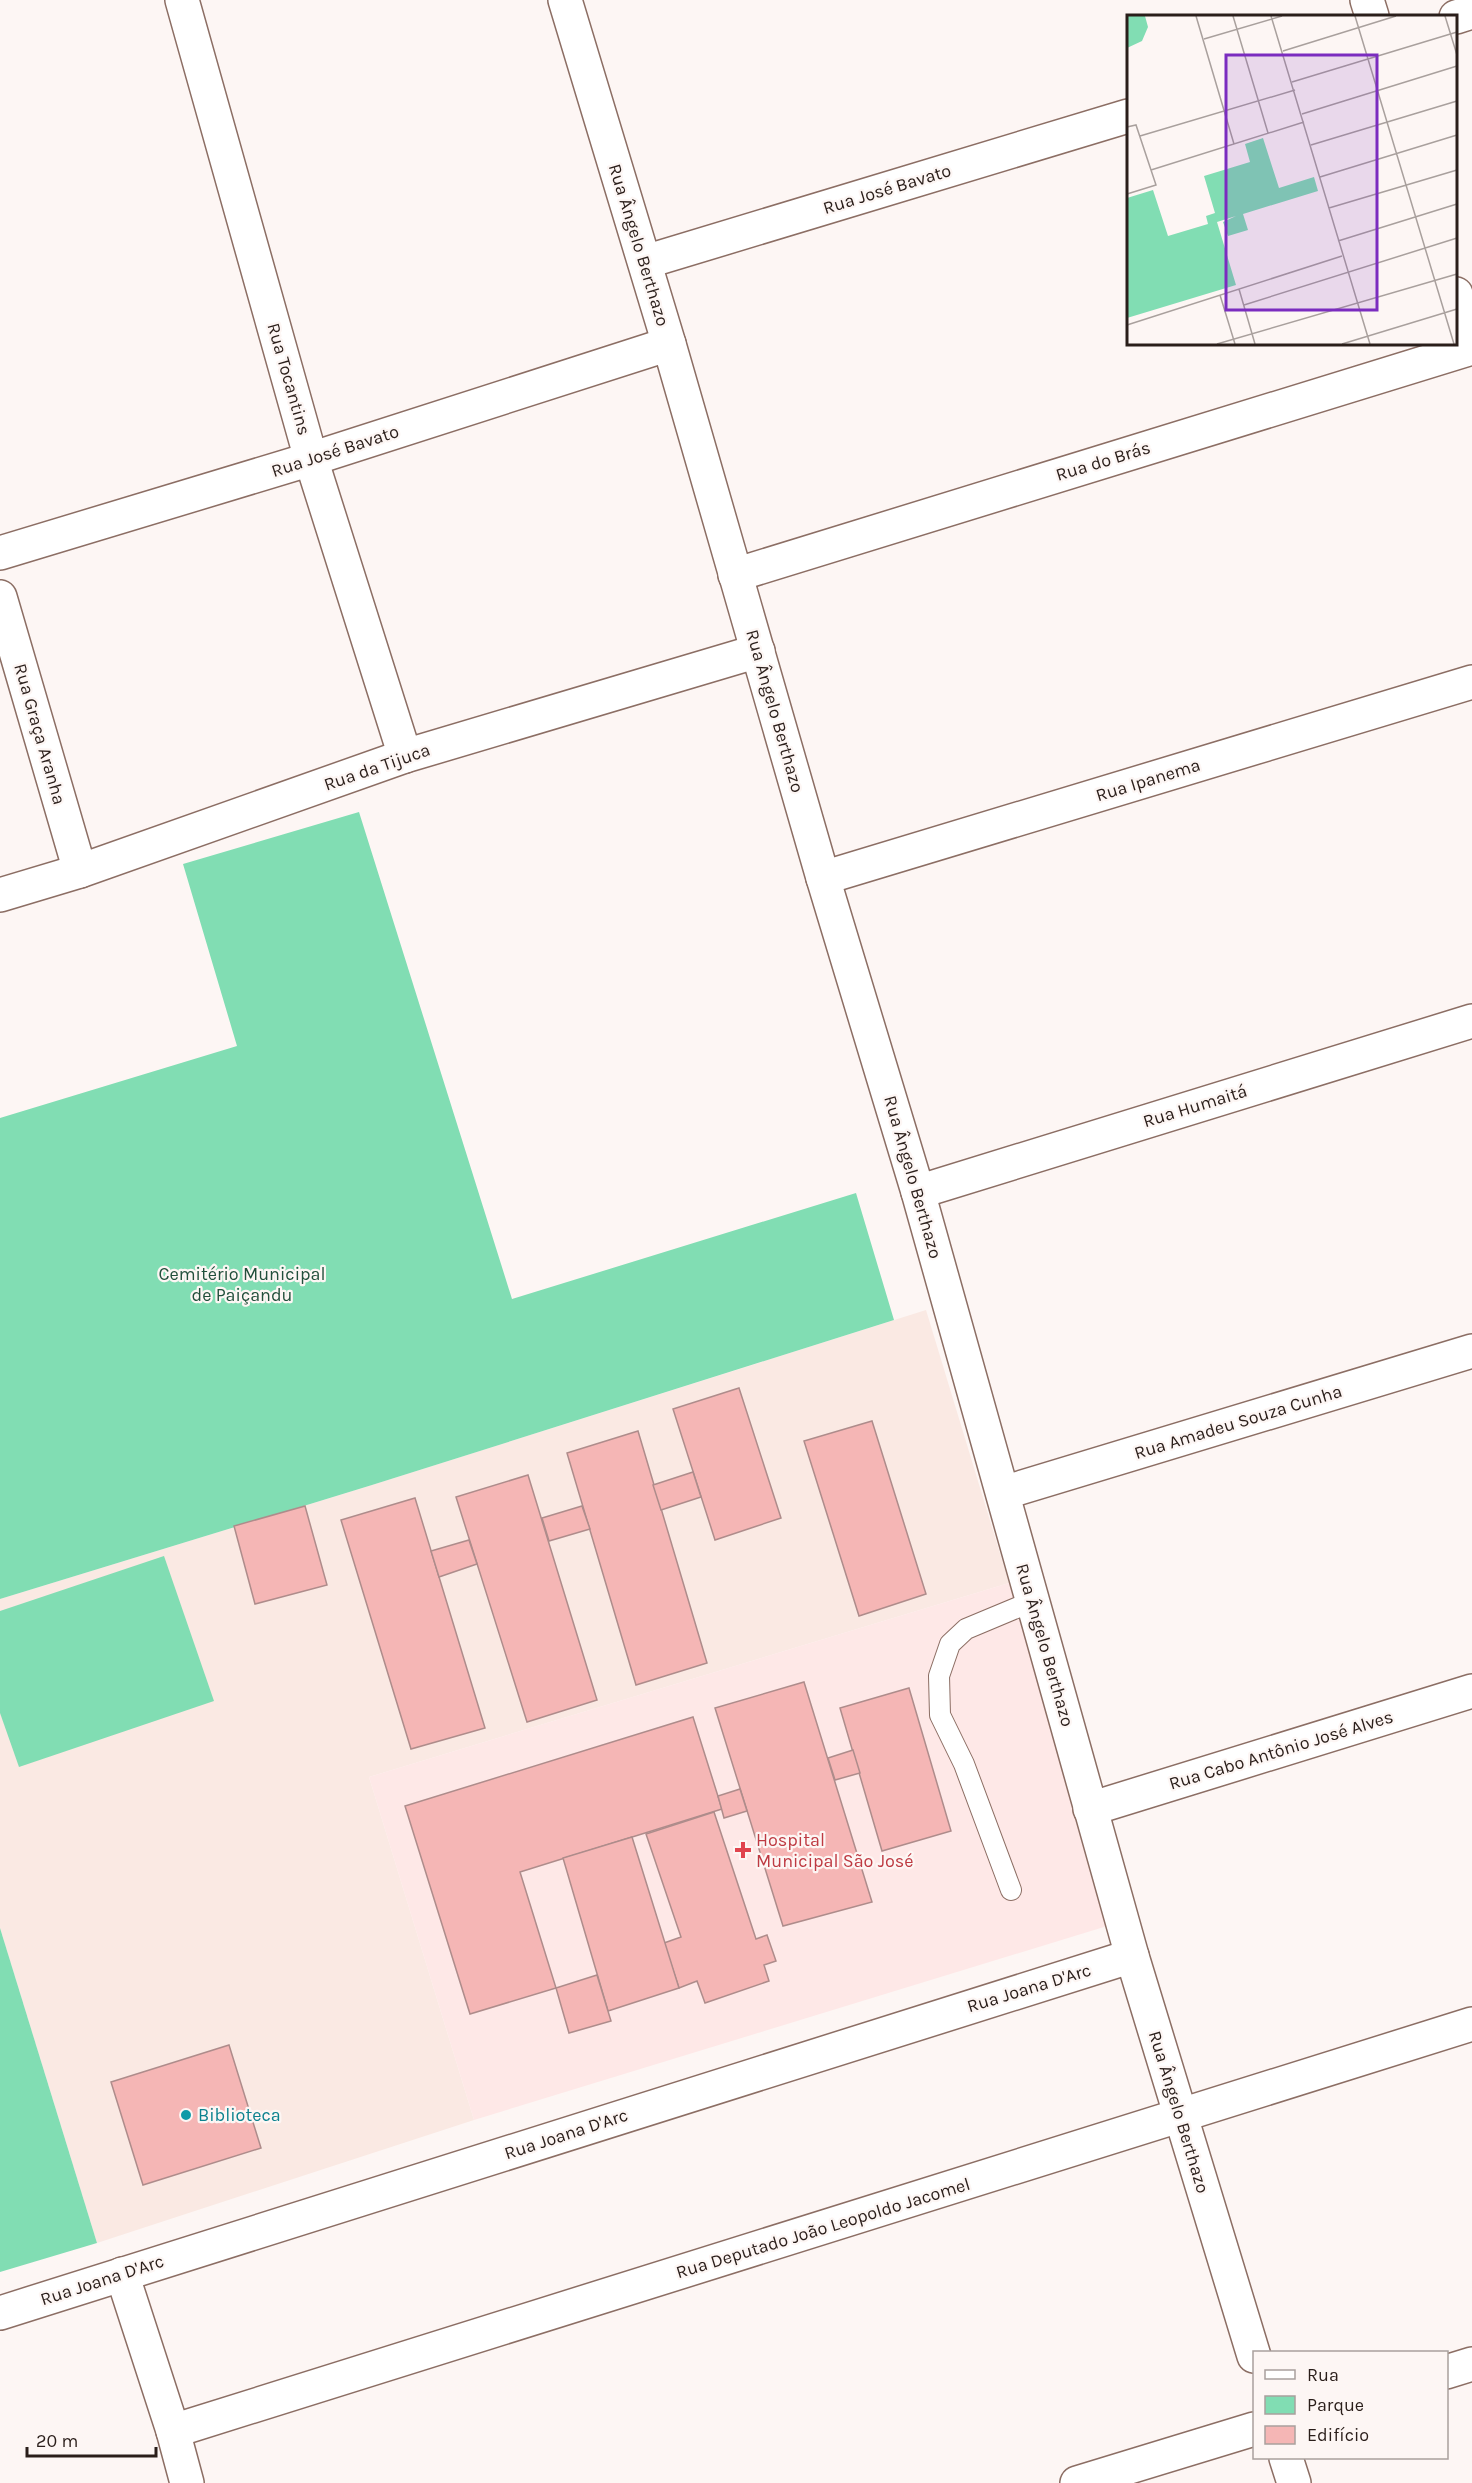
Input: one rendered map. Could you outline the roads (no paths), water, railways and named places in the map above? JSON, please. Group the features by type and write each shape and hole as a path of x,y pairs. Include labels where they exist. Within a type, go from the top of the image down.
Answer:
{"street":[{"name":"Rua Tocantins","path":"182,0 311,459 405,756"},
{"name":"Rua Ângelo Berthazo","path":"565,0 645,262 823,878 918,1192 1132,1956 1253,2353"},
{"path":"1366,0 1372,15"},
{"path":"1457,16 1472,12"},
{"name":"Rua José Bavato","path":"645,262 1127,116"},
{"path":"1457,300 1472,348"},
{"name":"Rua José Bavato","path":"0,553 311,459 669,344"},
{"name":"Rua do Brás","path":"735,575 1472,348"},
{"name":"Rua Graça Aranha","path":"0,597 80,871"},
{"name":"Rua da Tijuca","path":"0,895 80,871 405,756 758,651"},
{"name":"Rua Ipanema","path":"823,878 1472,682"},
{"name":"Rua Humaitá","path":"918,1192 1472,1021"},
{"name":"Rua Amadeu Souza Cunha","path":"1003,1493 1472,1351"},
{"name":"Rua Cabo Antônio José Alves","path":"1090,1809 1472,1691"},
{"name":"Rua Joana D'Arc","path":"0,2313 1132,1956"},
{"name":"Rua Deputado João Leopoldo Jacomel","path":"173,2431 1472,2024"},
{"path":"122,2274 173,2431 187,2483"},
{"path":"1448,2371 1472,2364"},
{"path":"1077,2483 1253,2429"},
{"path":"1287,2459 1294,2483"}],"lane":[{"path":"1011,1890 964,1764 939,1715 939,1676 950,1644 966,1629 1033,1602"}],"place":[{"name":"Hospital Municipal São José","path":"743,1850"},
{"name":"Biblioteca","path":"186,2115"}],"park label":[{"name":"Cemitério Municipal de Paiçandu","path":"242,1284"}]}
